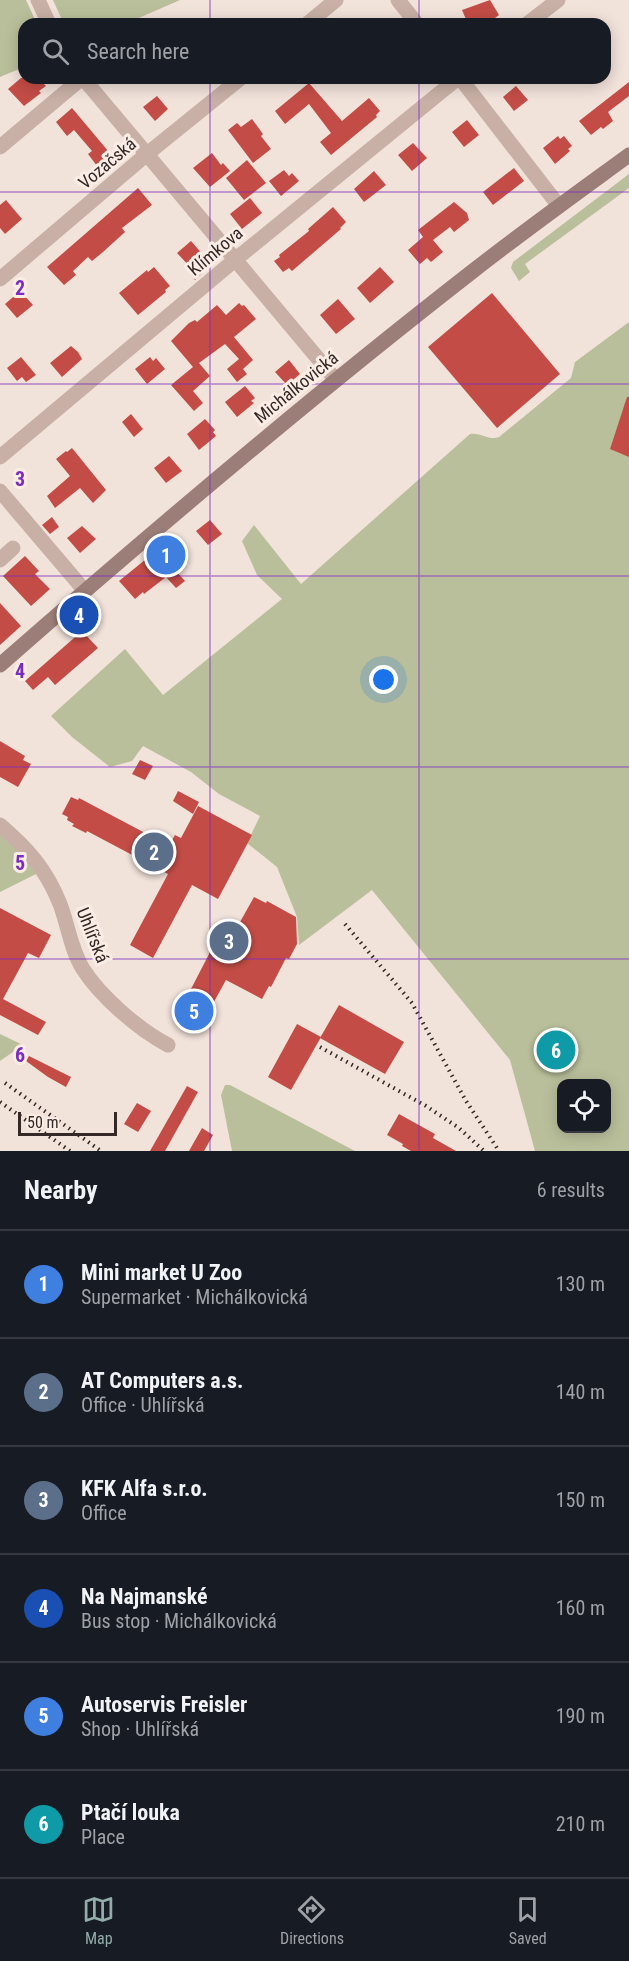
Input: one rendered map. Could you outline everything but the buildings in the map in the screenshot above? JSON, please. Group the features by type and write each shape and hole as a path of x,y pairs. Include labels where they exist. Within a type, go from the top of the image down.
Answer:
{"street":[{"path":"38,0 46,18"},
{"path":"314,18 336,0"},
{"path":"398,0 412,18"},
{"path":"535,18 558,0"},
{"path":"0,147 75,84"},
{"path":"87,84 336,380"},
{"name":"Vozačská","path":"0,279 234,84"},
{"name":"Klímkova","path":"0,457 236,259 452,84"},
{"path":"464,84 559,206"},
{"name":"Michálkovická","path":"0,665 175,513 336,380 474,269 629,154"},
{"path":"0,491 85,591"},
{"path":"0,560 13,548"},
{"name":"Uhlířská","path":"0,825 26,846 46,874 60,904 83,969 114,1005 151,1036 168,1045"}],"green space":[{"path":"0,0 26,0 34,18 18,18 18,70 0,77"},
{"path":"53,0 180,0 139,18 61,18"},
{"path":"629,174 629,188 525,264 530,272 519,281 511,268 513,262"},
{"path":"629,322 629,1151 535,1151 510,1060 372,890 299,945 297,917 277,867 247,843 260,816 219,794 191,772 143,746 132,761 110,767 72,737 51,716 125,649 163,695 282,599 257,575 242,541 254,525 301,584 470,434 499,437 571,378 575,362"},
{"path":"0,830 38,873 0,892"},
{"path":"0,1034 23,1045 0,1061"},
{"path":"225,1085 230,1085 355,1151 232,1151 221,1095"}],"railway":[{"path":"345,924 412,1003 466,1101 499,1151"},
{"path":"320,1047 426,1106 459,1128 484,1151"},
{"path":"5,1083 101,1151"},
{"path":"0,1102 70,1151"}],"place":[{"name":"Mini market U Zoo","path":"166,555"},
{"name":"Na Najmanské","path":"79,615"},
{"name":"AT Computers a.s.","path":"154,852"},
{"name":"KFK Alfa s.r.o.","path":"229,941"},
{"name":"Autoservis Freisler","path":"194,1011"},
{"name":"Ptačí louka","path":"556,1050"}]}
